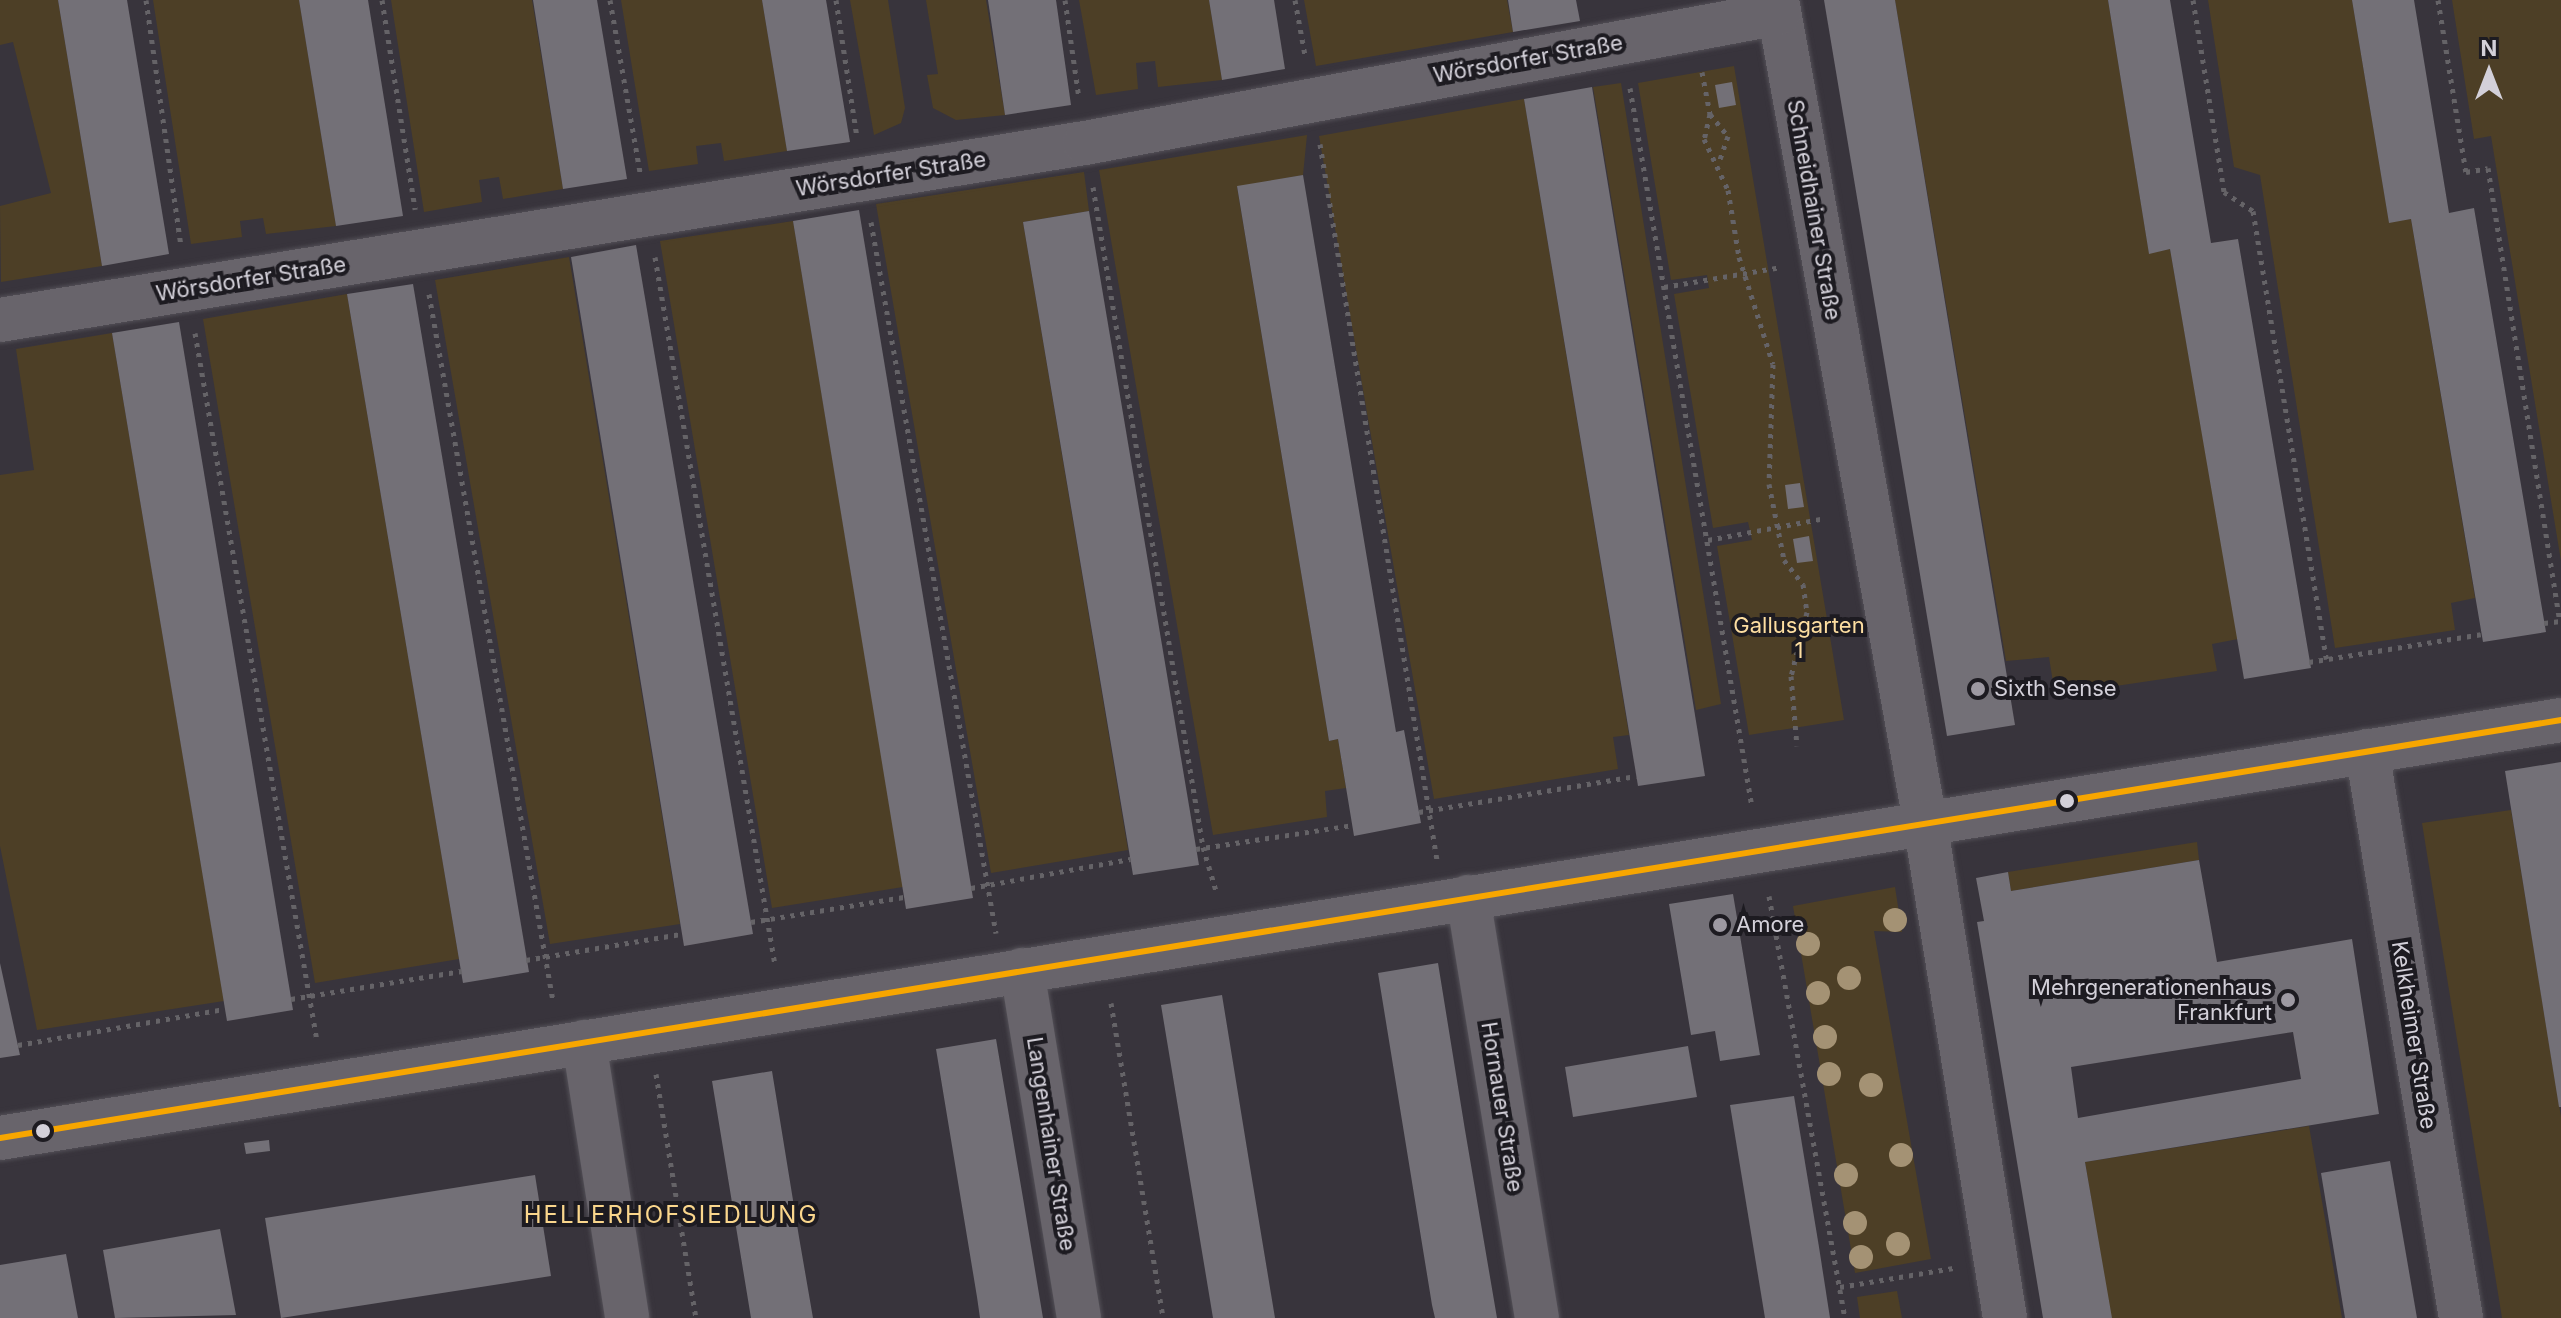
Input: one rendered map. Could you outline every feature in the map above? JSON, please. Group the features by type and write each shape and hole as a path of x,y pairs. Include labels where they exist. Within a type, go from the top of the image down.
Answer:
{"street":[{"name":"Wörsdorfer Straße","path":"0,320 1085,143 1691,29 1778,6"},
{"name":"Schneidhainer Straße","path":"1778,6 1925,822 2005,1318"},
{"path":"0,1138 1761,847 2561,720"},
{"name":"Kelkheimer Straße","path":"2367,751 2461,1318"},
{"name":"Hornauer Straße","path":"1457,898 1537,1318"},
{"name":"Langenhainer Straße","path":"1014,971 1079,1318"},
{"path":"572,1044 627,1318"}],"path":[{"path":"146,0 187,288 307,996 328,1084"},
{"path":"382,0 421,251 545,958 572,1044"},
{"path":"610,0 783,1009"},
{"path":"836,0 983,884 1014,971"},
{"path":"1065,0 1085,143 1200,848 1230,936"},
{"path":"1295,0 1422,811 1457,898"},
{"path":"2193,0 2224,192 2253,211 2326,659"},
{"path":"2438,0 2466,172 2488,168 2561,621 2544,623"},
{"path":"1691,29 1710,114 1704,139 1718,163 1744,275 1773,364 1769,484 1784,560 1803,584 1807,612 1791,676 1797,746"},
{"path":"1622,42 1845,1318"},
{"path":"1710,114 1728,136 1718,163"},
{"path":"1664,287 1744,275 1823,257"},
{"path":"1708,540 1777,529 1868,508"},
{"path":"2309,662 2481,634"},
{"path":"1422,811 1636,776"},
{"path":"1200,848 1352,825"},
{"path":"971,888 1130,859"},
{"path":"751,922 904,897"},
{"path":"526,960 681,934"},
{"path":"1103,957 1163,1318"},
{"path":"291,999 462,971"},
{"path":"18,1045 225,1009"},
{"path":"649,1031 696,1318"},
{"path":"1840,1287 1996,1261"}],"green space":[{"path":"0,0 58,0 102,266 1,282 0,206 51,193 13,42 0,45"},
{"path":"153,0 299,0 336,226 266,234 263,218 240,221 242,237 191,244"},
{"path":"391,0 532,0 563,189 503,199 499,177 479,180 482,202 424,212"},
{"path":"621,0 762,0 787,151 724,161 721,143 696,146 698,164 649,171"},
{"path":"850,0 888,0 905,108 901,123 874,135"},
{"path":"926,0 986,0 1005,115 956,120 933,108 927,75 938,74"},
{"path":"1079,0 1209,0 1222,80 1158,87 1155,61 1136,63 1138,89 1096,95"},
{"path":"1304,0 1507,0 1513,32 1316,66"},
{"path":"1895,0 2108,0 2149,253 2170,249 2238,639 2212,644 2217,671 2055,695 2049,657 2006,661"},
{"path":"2208,0 2352,0 2389,222 2411,219 2475,598 2451,603 2455,630 2335,648 2260,175 2234,167"},
{"path":"2452,0 2561,0 2561,561 2491,136 2474,139"},
{"name":"Gallusgarten 1","path":"1734,66 1844,720 1749,735 1717,546 1752,540 1748,522 1713,528 1674,294 1709,288 1707,275 1671,280 1638,83"},
{"path":"1621,83 1721,704 1696,710 1593,87"},
{"path":"1524,99 1629,735 1613,737 1618,769 1434,799 1319,136"},
{"path":"1307,135 1303,175 1237,187 1329,741 1338,739 1346,788 1325,791 1327,817 1213,835 1099,170"},
{"path":"1084,172 1089,211 1023,222 1128,850 991,873 876,204"},
{"path":"793,221 903,887 772,908 660,241"},
{"path":"569,257 680,924 550,944 435,280"},
{"path":"347,294 459,959 315,983 203,319"},
{"path":"112,333 224,1001 37,1030 0,846 0,475 34,470 16,349"},
{"path":"2511,810 2561,1117 2561,1318 2502,1318 2422,823"},
{"path":"2197,842 2199,860 2011,891 2008,872"},
{"path":"1895,887 1902,932 1874,931 1931,1259 1855,1273 1793,906"},
{"path":"2309,1126 2342,1318 2111,1318 2085,1162"},
{"path":"1897,1291 1902,1318 1860,1318 1857,1297"}],"building":[{"path":"58,0 127,0 169,254 102,266"},
{"path":"299,0 368,0 403,216 336,226"},
{"path":"533,0 597,0 627,179 563,189"},
{"path":"762,0 826,0 850,142 787,151"},
{"path":"988,0 1056,0 1071,105 1005,115"},
{"path":"1209,0 1274,0 1285,69 1222,80"},
{"path":"1508,0 1576,0 1580,21 1513,32"},
{"path":"1824,0 1895,0 2015,725 1947,736"},
{"path":"2108,0 2170,0 2211,243 2238,239 2311,668 2244,679 2170,249 2149,254"},
{"path":"2352,0 2414,0 2449,213 2474,208 2546,632 2483,642 2411,219 2389,223"},
{"path":"1732,82 1736,105 1719,108 1715,85"},
{"path":"1592,87 1705,776 1638,786 1524,99"},
{"path":"1303,175 1396,732 1404,730 1421,823 1354,836 1338,739 1329,741 1237,186"},
{"path":"859,210 973,898 906,909 793,221"},
{"path":"1089,211 1199,865 1133,875 1023,222"},
{"path":"636,245 753,934 684,946 571,257"},
{"path":"413,284 529,972 463,983 347,294"},
{"path":"179,322 293,1010 227,1021 112,333"},
{"path":"1800,483 1804,507 1788,509 1785,485"},
{"path":"1809,536 1813,561 1797,563 1793,539"},
{"path":"2561,762 2561,1107 2559,1107 2505,771"},
{"path":"2199,860 2217,962 2352,939 2379,1114 2085,1162 2112,1318 2043,1318 1977,922 1984,921 1976,878 2008,872 2011,891","holes":["2293,1032 2301,1079 2078,1118 2071,1067"]},
{"path":"1733,894 1760,1055 1720,1061 1715,1031 1691,1035 1669,904"},
{"path":"0,963 20,1055 0,1058"},
{"path":"1438,963 1497,1318 1435,1318 1432,1305 1378,973"},
{"path":"1222,995 1275,1318 1213,1318 1161,1005"},
{"path":"996,1039 1043,1318 980,1318 936,1049"},
{"path":"1688,1046 1697,1097 1573,1117 1565,1067"},
{"path":"772,1071 813,1318 751,1318 712,1081"},
{"path":"1794,1096 1830,1318 1765,1318 1730,1105"},
{"path":"269,1140 270,1151 246,1154 244,1143"},
{"path":"2390,1161 2417,1318 2345,1318 2321,1173"},
{"path":"535,1175 551,1276 281,1318 265,1218"},
{"path":"220,1229 236,1315 115,1318 103,1250"},
{"path":"66,1254 78,1318 0,1318 0,1265"}],"transit line":[{"path":"0,1138 2561,720"}],"place":[{"name":"Sixth Sense","path":"1978,689"},
{"name":"Amore","path":"1720,925"},
{"name":"Mehrgenerationenhaus Frankfurt","path":"2288,1000"}],"district":[{"name":"HELLERHOFSIEDLUNG","path":"671,1215"}]}
